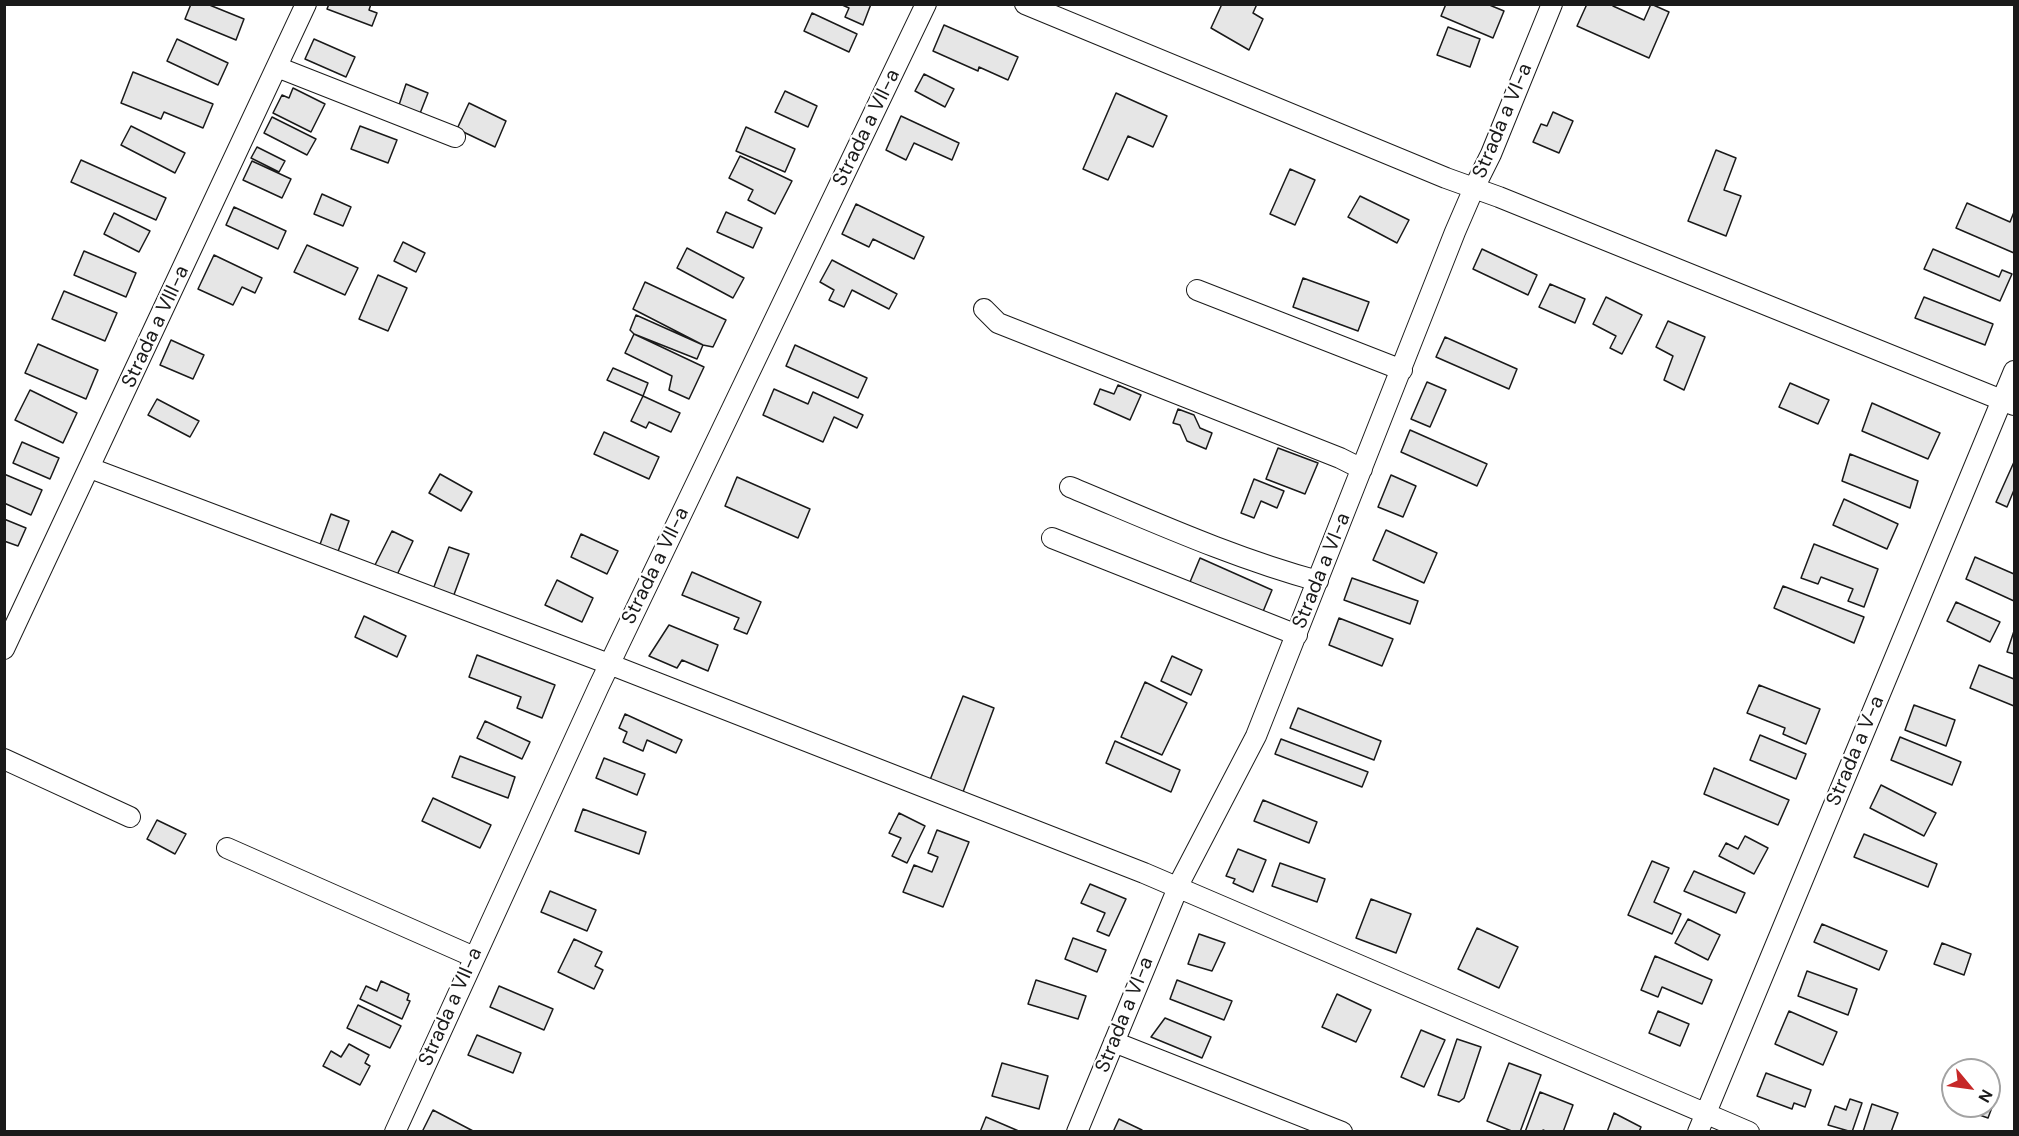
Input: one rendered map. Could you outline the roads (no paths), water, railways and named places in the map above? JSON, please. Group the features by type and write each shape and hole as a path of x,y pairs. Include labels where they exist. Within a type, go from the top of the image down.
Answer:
{"street":[{"name":"Strada a VIII-a","path":"4,648 306,4"},
{"name":"Strada a VII-a","path":"395,1131 609,664 926,4"},
{"path":"1024,4 2008,403"},
{"name":"Strada a VI-a","path":"1077,1131 1178,888 1256,736 1474,188 1491,154 1552,4"},
{"path":"277,67 455,137"},
{"path":"1197,290 1402,370"},
{"path":"984,309 998,323 1340,458 1362,469"},
{"name":"Strada a V-a","path":"1702,1123 1907,632 2008,403 2014,371"},
{"path":"90,468 609,664 1178,888 1702,1123 1749,1131"},
{"path":"1070,487 1187,536 1318,581"},
{"path":"1052,538 1297,635"},
{"path":"4,759 130,816"},
{"path":"227,848 474,957"},
{"path":"1114,1042 1342,1131"}]}
